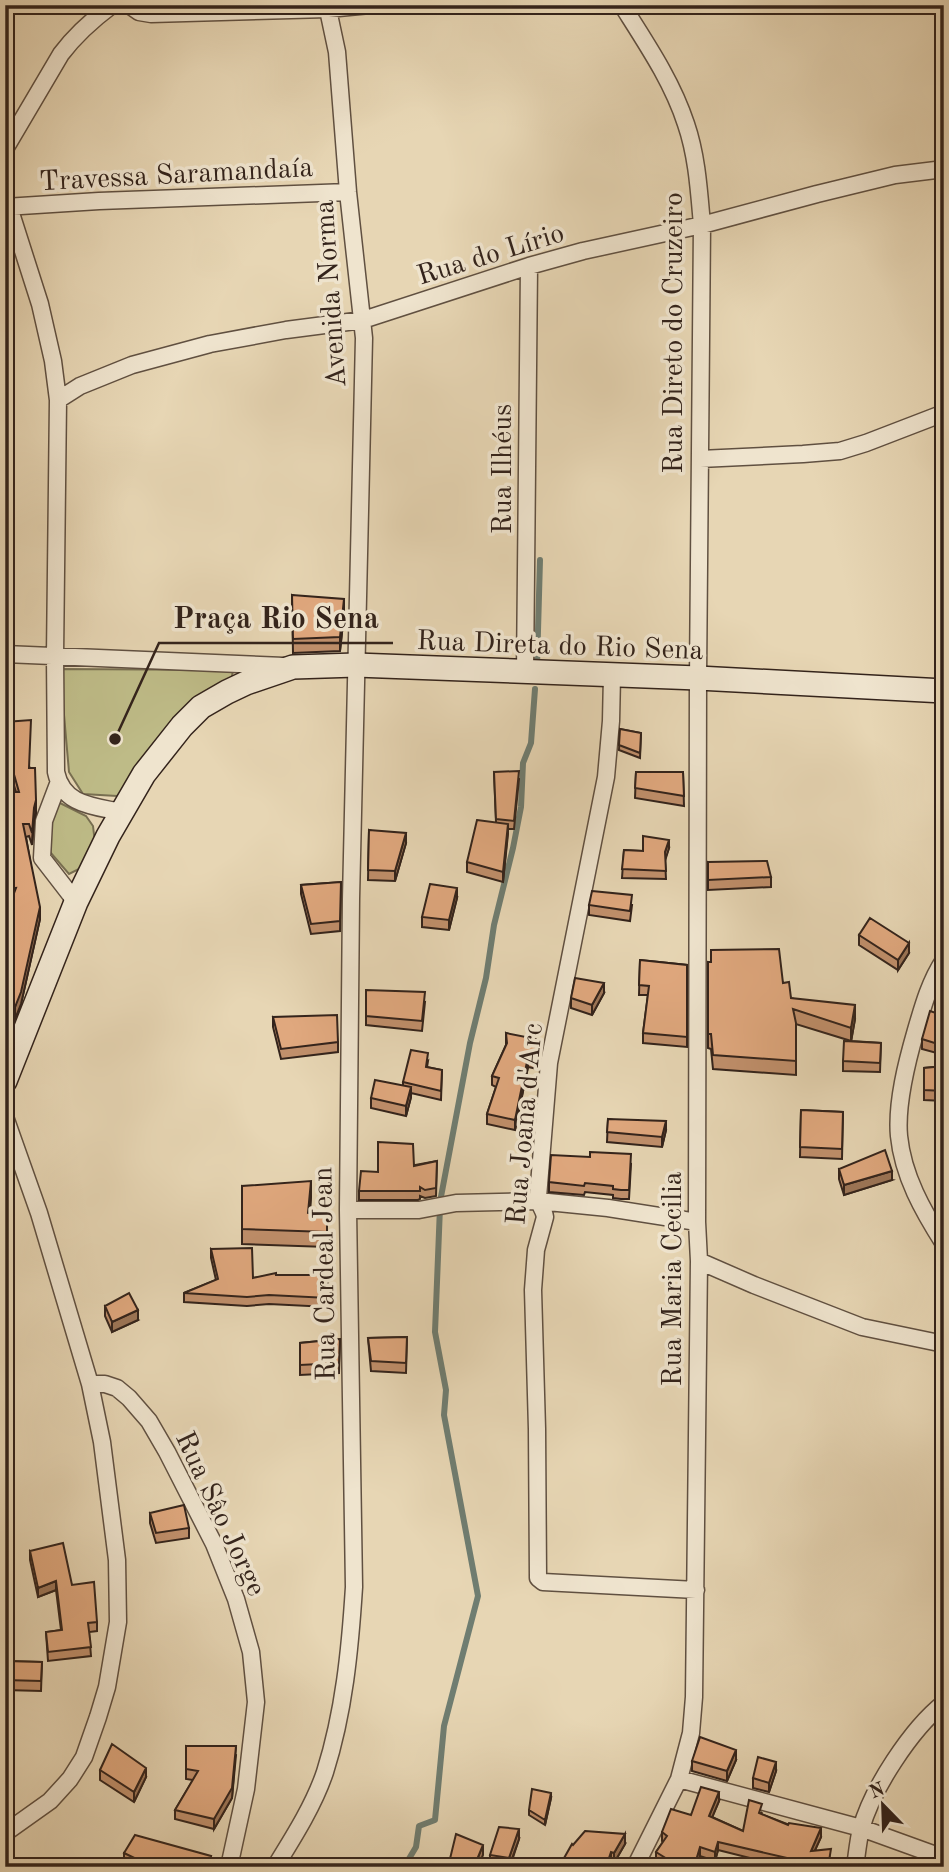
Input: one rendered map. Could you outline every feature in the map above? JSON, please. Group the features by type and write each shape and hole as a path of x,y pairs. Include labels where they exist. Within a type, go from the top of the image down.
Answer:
{"main road":[{"name":"Rua Direta do Rio Sena","path":"293,667 356,666 698,678 944,691"},
{"path":"5,1081 76,902 121,812 144,774 181,726 201,707 246,683 293,667"}],"street":[{"path":"5,149 65,48 82,29 112,5"},
{"path":"129,5 139,12 151,14 370,5"},
{"name":"Rua Direto do Cruzeiro","path":"622,5 659,62 676,97 696,162 702,225 698,678"},
{"name":"Avenida Norma","path":"327,7 337,52 348,192 364,338 356,666"},
{"name":"Rua do Lírio","path":"58,400 80,386 113,372 197,348 286,330 363,320 583,251 702,225 895,175 944,169"},
{"name":"Travessa Saramandaía","path":"7,207 348,192"},
{"path":"7,207 45,322 58,400 55,656 58,784 44,821 42,858 76,902"},
{"name":"Rua Ilhéus","path":"525,673 529,266"},
{"path":"700,458 840,451 944,413"},
{"name":"Rua Direta do Rio Sena","path":"5,654 293,667"},
{"name":"Rua Cardeal Jean","path":"275,1867 300,1827 324,1774 341,1706 351,1639 354,1587 348,1210 356,666"},
{"name":"Rua Joana d'Arc","path":"612,676 606,777 549,1063 538,1201 545,1217 536,1250 533,1290 540,1581 696,1590"},
{"name":"Rua Maria Cecilia","path":"635,1867 679,1779 691,1732 694,1697 699,1261 698,678"},
{"path":"58,784 72,799 121,812"},
{"path":"944,960 923,1007 905,1072 899,1135 913,1189 944,1244"},
{"path":"5,1118 39,1213 90,1384 102,1441 117,1560 118,1622 107,1687 83,1757 70,1779 50,1801 5,1833"},
{"path":"348,1210 419,1210 456,1203 538,1201 608,1208 697,1222"},
{"path":"699,1261 862,1326 944,1343"},
{"name":"Rua Sâo Jorge","path":"90,1384 105,1384 117,1388 149,1421 214,1544 236,1599 251,1651 256,1702 246,1789 229,1867"},
{"path":"855,1867 861,1828 877,1791 914,1734 944,1703"},
{"path":"679,1779 861,1828 944,1858"}],"shaded area":[{"path":"60,669 233,670 231,682 117,796 83,794 69,772"},
{"path":"56,801 86,816 93,826 95,843 81,868 69,874 50,852 49,830"}],"building":[{"path":"292,595 344,599 340,637 293,639"},
{"path":"31,720 29,768 35,768 36,800 32,833 29,824 23,824 40,907 21,992 15,1007 5,1001 5,917 16,888 5,889 5,792 19,792 9,757 5,757 5,722"},
{"path":"620,729 641,733 640,753 619,745"},
{"path":"519,771 514,821 496,819 494,772"},
{"path":"636,772 683,772 684,796 635,788"},
{"path":"477,820 508,824 503,872 467,862"},
{"path":"369,830 406,833 395,871 368,870"},
{"path":"643,836 669,840 665,852 666,871 622,869 624,850 643,851"},
{"path":"767,861 771,877 708,880 708,862"},
{"path":"341,882 340,921 311,924 301,885"},
{"path":"430,884 457,888 449,920 422,917"},
{"path":"592,891 632,895 630,911 589,905"},
{"path":"870,918 909,943 898,960 859,935"},
{"path":"779,949 783,983 789,982 791,998 855,1005 851,1028 793,1009 796,1023 796,1061 713,1055 711,1034 708,1034 708,962 711,962 711,950"},
{"path":"640,960 687,965 687,1037 643,1033 649,986 639,985"},
{"path":"575,978 604,983 592,1005 571,998"},
{"path":"366,990 425,992 422,1021 366,1016"},
{"path":"944,999 944,1046 922,1039 930,1011 939,1014"},
{"path":"337,1015 338,1042 281,1049 273,1017"},
{"path":"506,1033 541,1040 538,1060 528,1057 515,1120 487,1114 499,1078 492,1076 507,1043"},
{"path":"844,1041 881,1043 880,1063 843,1061"},
{"path":"411,1050 428,1053 426,1067 442,1070 441,1091 403,1082"},
{"path":"944,1066 944,1091 924,1090 924,1068"},
{"path":"375,1080 411,1087 406,1106 371,1098"},
{"path":"801,1110 843,1112 842,1149 800,1147"},
{"path":"608,1119 666,1121 662,1137 607,1132"},
{"path":"378,1142 413,1144 414,1166 437,1161 436,1188 425,1190 420,1187 420,1191 359,1191 361,1171 378,1172"},
{"path":"885,1150 892,1171 844,1185 839,1169"},
{"path":"590,1152 631,1154 629,1190 585,1183 584,1186 549,1182 551,1155 590,1157"},
{"path":"311,1181 308,1213 327,1216 327,1232 242,1229 242,1186"},
{"path":"252,1248 253,1278 276,1273 327,1275 328,1298 184,1293 218,1279 211,1249"},
{"path":"129,1293 138,1310 112,1322 105,1306"},
{"path":"407,1337 406,1363 371,1361 368,1338"},
{"path":"340,1339 339,1363 300,1365 300,1343"},
{"path":"184,1505 189,1528 156,1533 150,1513"},
{"path":"63,1543 72,1585 94,1582 97,1622 88,1623 91,1647 48,1652 46,1632 62,1630 56,1581 38,1588 30,1551"},
{"path":"5,1661 42,1662 41,1681 5,1680"},
{"path":"700,1737 736,1750 727,1771 692,1761"},
{"path":"112,1744 146,1768 134,1792 100,1770"},
{"path":"186,1746 236,1746 232,1788 214,1819 175,1810 198,1771 186,1769"},
{"path":"758,1757 776,1762 769,1783 753,1778"},
{"path":"701,1787 719,1792 709,1816 743,1831 749,1800 762,1804 759,1813 788,1825 821,1828 811,1851 831,1849 828,1867 796,1867 796,1860 718,1842 715,1852 700,1847 694,1867 680,1867 656,1852 667,1836 662,1832 671,1809 691,1815"},
{"path":"532,1789 551,1793 545,1820 529,1810"},
{"path":"499,1827 519,1829 509,1858 490,1855"},
{"path":"585,1831 625,1834 614,1853 611,1852 606,1867 559,1867 572,1844"},
{"path":"456,1834 483,1845 474,1867 448,1867"},
{"path":"135,1835 211,1856 206,1867 153,1867 124,1853"}],"waterway":[{"path":"537,666 540,560"},
{"path":"440,1202 470,1043 486,978 494,925 521,807 523,763 531,743 535,689"},
{"path":"404,1867 416,1847 419,1826 435,1820 444,1726 478,1596 444,1415 446,1390 435,1332 440,1207"}],"place":[{"name":"Praça Rio Sena","path":"115,739"}]}
